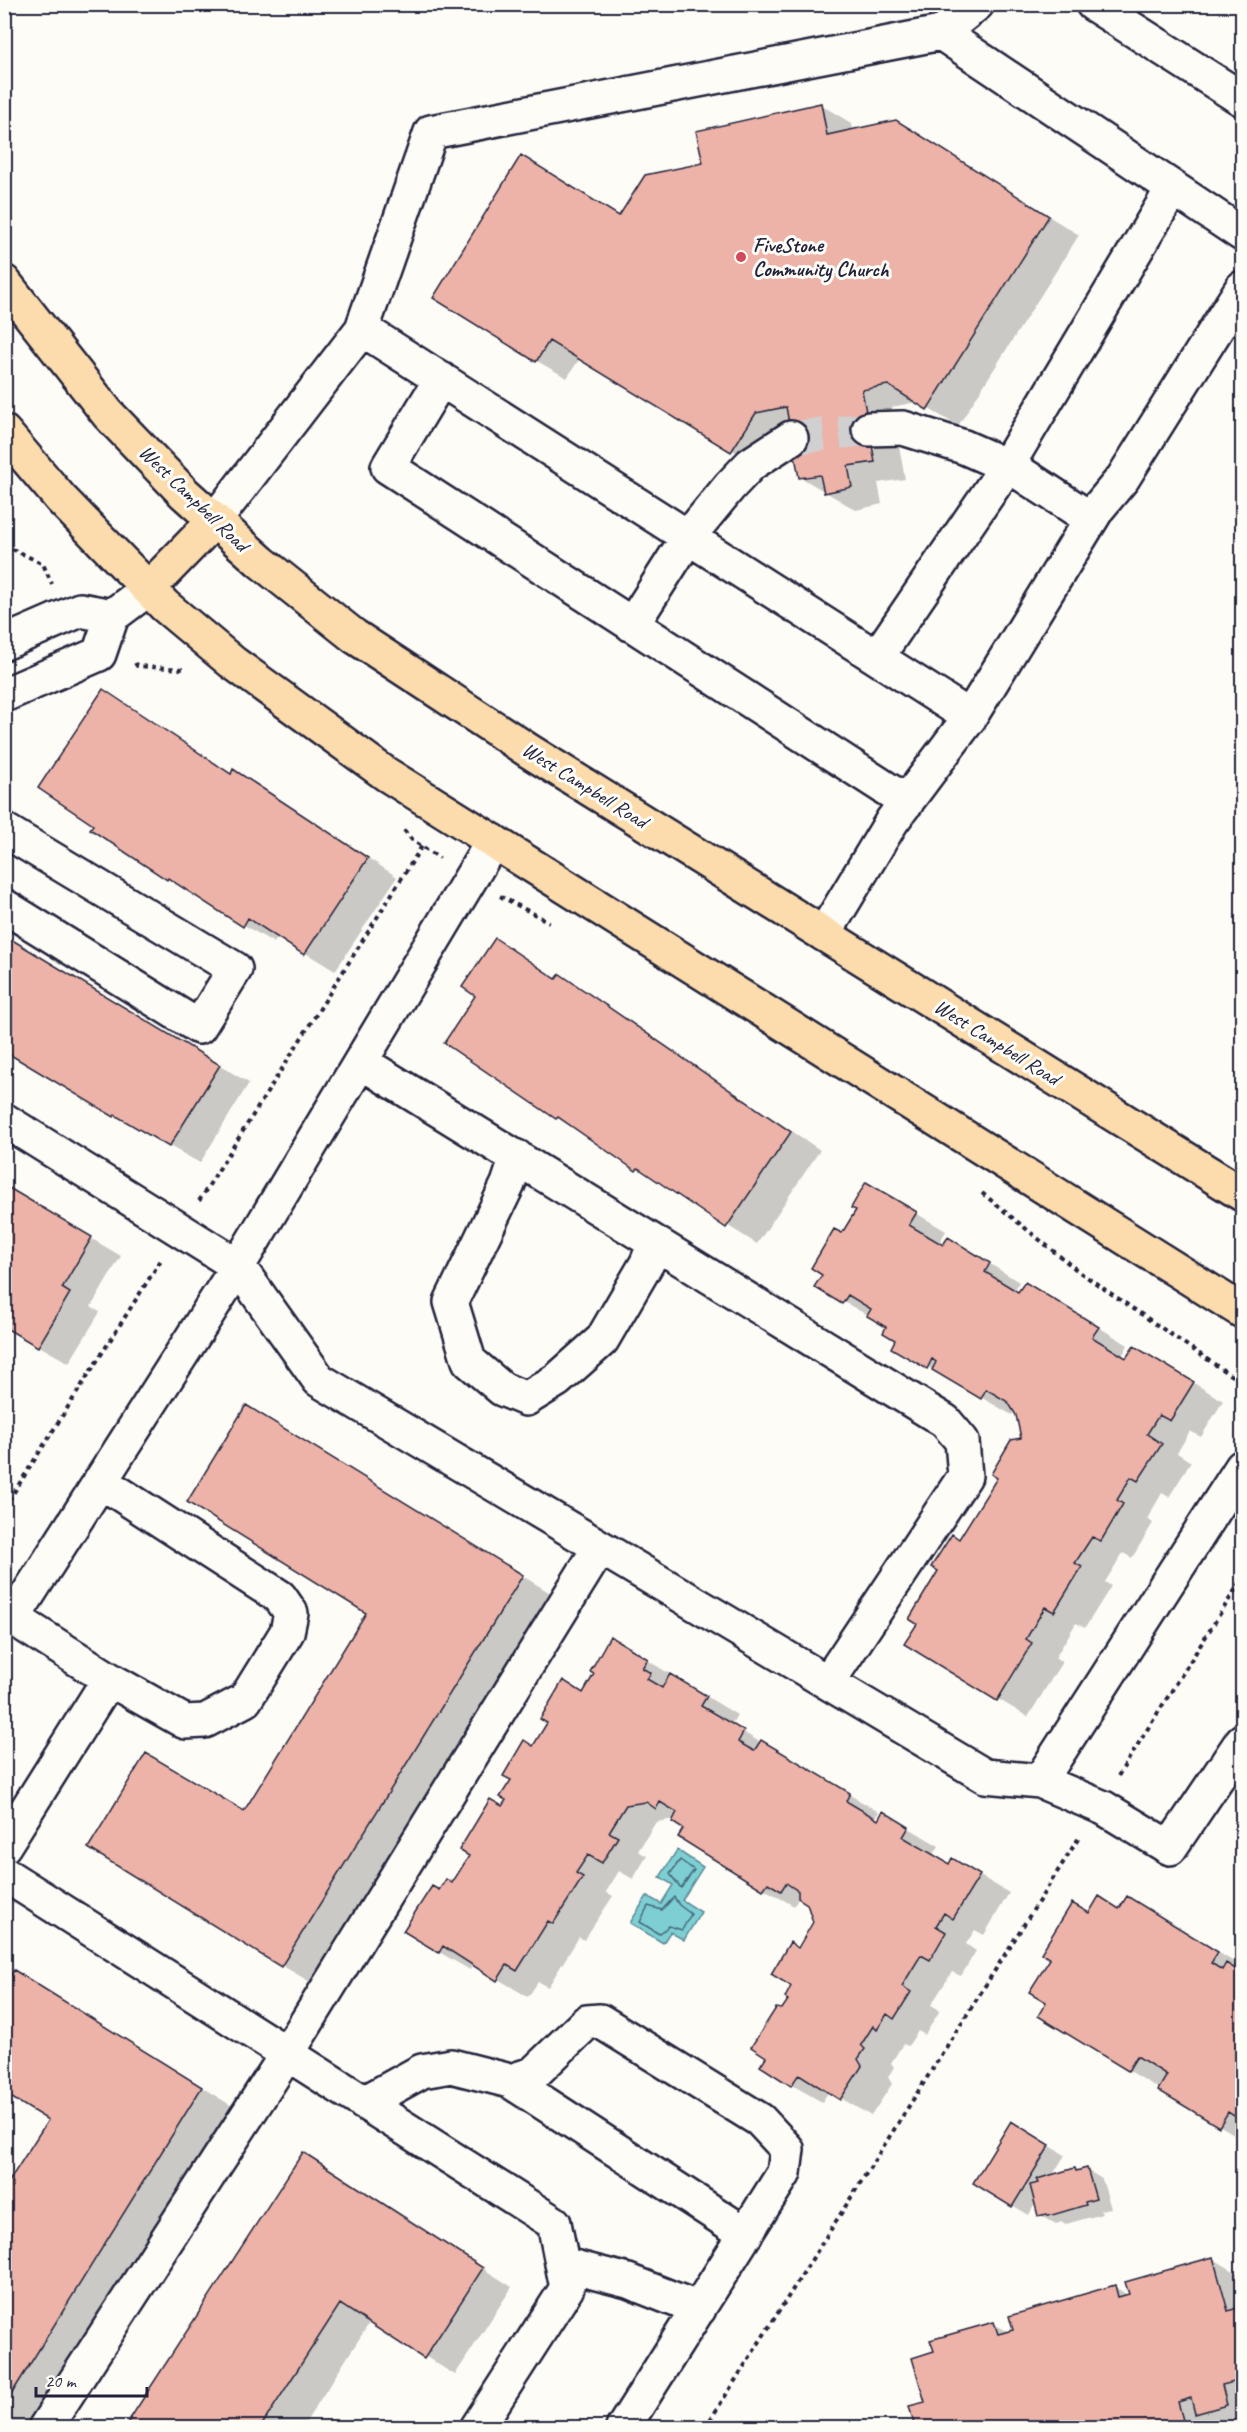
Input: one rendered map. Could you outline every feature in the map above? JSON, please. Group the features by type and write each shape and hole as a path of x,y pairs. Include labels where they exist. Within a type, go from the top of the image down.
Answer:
{"main road":[{"name":"West Campbell Road","path":"4,282 108,414 184,493 261,562 354,636 529,751 1242,1194"},
{"path":"4,432 61,499 165,606 232,662 386,774 1242,1311"},
{"path":"148,589 214,520"}],"street":[{"path":"214,520 362,329 431,132 941,33 977,4"},
{"path":"1093,4 1242,99"},
{"path":"941,33 1242,234"},
{"path":"877,657 1007,466 1173,188"},
{"path":"824,934 892,821 970,717 1091,519 1123,478 1242,288"},
{"path":"362,329 970,717"},
{"path":"441,379 388,467 907,802"},
{"path":"869,429 903,428 964,447 1007,466 1091,519"},
{"path":"632,625 688,537 752,464 791,438"},
{"path":"4,695 99,654 112,616 148,589"},
{"path":"51,676 18,637 80,610 112,616"},
{"path":"4,830 235,969 199,1027 4,906"},
{"path":"100,1481 280,1597 291,1613 287,1632 245,1700 205,1721 185,1722 9,1625 100,1481 238,1266 493,841"},
{"path":"361,1062 945,1421 962,1441 965,1476 828,1682"},
{"path":"4,1120 238,1266 319,1380 985,1776 1040,1781 1104,1808 1170,1848 1238,1757"},
{"path":"517,1157 507,1184 451,1302 469,1361 502,1389 526,1399 556,1380 602,1340 647,1263 655,1242"},
{"path":"1040,1781 1242,1467"},
{"path":"45,2427 287,2054 600,1547"},
{"path":"4,1846 109,1679"},
{"path":"4,1874 554,2223 567,2288 477,2427"},
{"path":"510,2081 533,2074 587,2022 600,2021 760,2120 787,2149 784,2172 623,2427"},
{"path":"364,2103 422,2072 451,2066 510,2081 746,2235"},
{"path":"562,2264 628,2281 699,2309"}],"path":[{"path":"4,545 43,564 53,588"},
{"path":"196,1206 422,846"},
{"path":"503,898 551,923"},
{"path":"981,1193 1078,1271 1242,1383"},
{"path":"4,1508 166,1253"},
{"path":"1113,1784 1242,1579"},
{"path":"705,2427 1082,1833"}],"water":[{"path":"677,1850 703,1867 682,1900 701,1912 684,1940 670,1932 663,1943 630,1923 647,1896 661,1904 673,1885 660,1877"}],"building":[{"name":"FiveStone Community Church","path":"821,103 827,135 896,120 1049,216 927,410 888,385 862,390 875,462 848,466 852,487 824,493 820,475 799,478 786,407 756,413 731,452 549,341 536,362 433,298 521,155 619,216 645,175 703,163 696,131"},
{"path":"103,689 231,774 233,769 368,858 304,955 248,918 243,927 168,878 167,880 90,829 93,825 38,788"},
{"path":"4,935 220,1065 169,1147 4,1051"},
{"path":"495,938 556,979 560,974 791,1132 726,1228 638,1168 636,1171 558,1117 556,1119 444,1043 475,996 462,987"},
{"path":"866,1182 917,1212 909,1225 943,1245 948,1237 990,1263 985,1272 1018,1292 1025,1282 1099,1327 1092,1337 1126,1358 1134,1346 1194,1382 1170,1421 1159,1415 1147,1434 1162,1444 1138,1481 1131,1477 1117,1500 1123,1504 1101,1541 1092,1537 1075,1563 1082,1567 1054,1612 1045,1607 1026,1639 1032,1643 997,1701 904,1644 917,1624 909,1619 938,1571 931,1567 952,1534 959,1539 997,1478 991,1474 1011,1440 1021,1438 1016,1415 1008,1402 986,1389 981,1399 932,1370 936,1362 932,1359 927,1369 891,1348 895,1340 883,1333 886,1327 867,1316 871,1309 848,1295 842,1304 814,1287 822,1275 811,1268 834,1229 842,1233 856,1210 851,1208"},
{"path":"4,1185 92,1237 62,1288 70,1293 38,1347 4,1327"},
{"path":"246,1405 523,1575 281,1967 88,1848 146,1753 244,1811 366,1613 187,1502"},
{"path":"610,1636 648,1659 642,1668 651,1673 647,1679 662,1688 670,1674 707,1696 701,1706 744,1731 738,1742 754,1751 761,1740 850,1793 846,1801 878,1820 883,1811 909,1827 903,1837 949,1864 952,1858 980,1875 953,1919 944,1913 936,1926 946,1932 930,1960 921,1955 902,1986 911,1992 894,2019 887,2014 877,2030 873,2026 861,2045 865,2049 858,2059 862,2066 840,2100 799,2074 791,2086 760,2066 766,2057 751,2047 776,2008 782,2009 788,2000 785,1998 791,1986 771,1974 790,1942 798,1948 813,1922 807,1904 798,1898 798,1891 786,1883 781,1891 768,1883 763,1890 678,1837 683,1829 672,1822 677,1812 660,1802 656,1809 646,1802 626,1805 609,1832 618,1837 602,1863 588,1855 576,1873 583,1877 553,1924 548,1921 517,1971 507,1965 497,1981 443,1946 439,1953 403,1931 432,1886 439,1890 446,1879 452,1883 469,1856 459,1850 490,1799 502,1806 506,1800 500,1797 511,1780 503,1776 524,1740 533,1746 547,1723 540,1719 563,1680 583,1693 594,1674 590,1672"},
{"path":"1099,1896 1119,1909 1127,1896 1218,1952 1211,1963 1222,1970 1226,1963 1242,1973 1242,2121 1228,2112 1219,2127 1158,2090 1167,2075 1137,2056 1128,2071 1038,2016 1046,2002 1029,1992 1050,1959 1041,1953 1072,1903 1089,1913"},
{"path":"14,1970 202,2087 4,2406 4,2189 48,2120 4,2093 4,1985"},
{"path":"1011,2121 1050,2145 1012,2207 973,2183"},
{"path":"303,2152 483,2268 424,2359 340,2304 260,2428 124,2428"},
{"path":"1075,2168 1076,2171 1087,2168 1096,2199 1085,2202 1086,2205 1049,2216 1047,2214 1038,2216 1030,2185 1039,2183 1037,2179"},
{"path":"1213,2257 1228,2311 1240,2307 1242,2315 1242,2380 1222,2385 1227,2405 1195,2414 1191,2398 1178,2402 1183,2420 1157,2428 915,2428 909,2406 925,2402 912,2358 934,2351 930,2340 994,2322 998,2334 1013,2330 1009,2316 1115,2285 1118,2297 1129,2294 1125,2282"}],"tunnel":[{"path":"791,438 869,429"}],"place":[{"name":"FiveStone Community Church","path":"741,257"}]}
